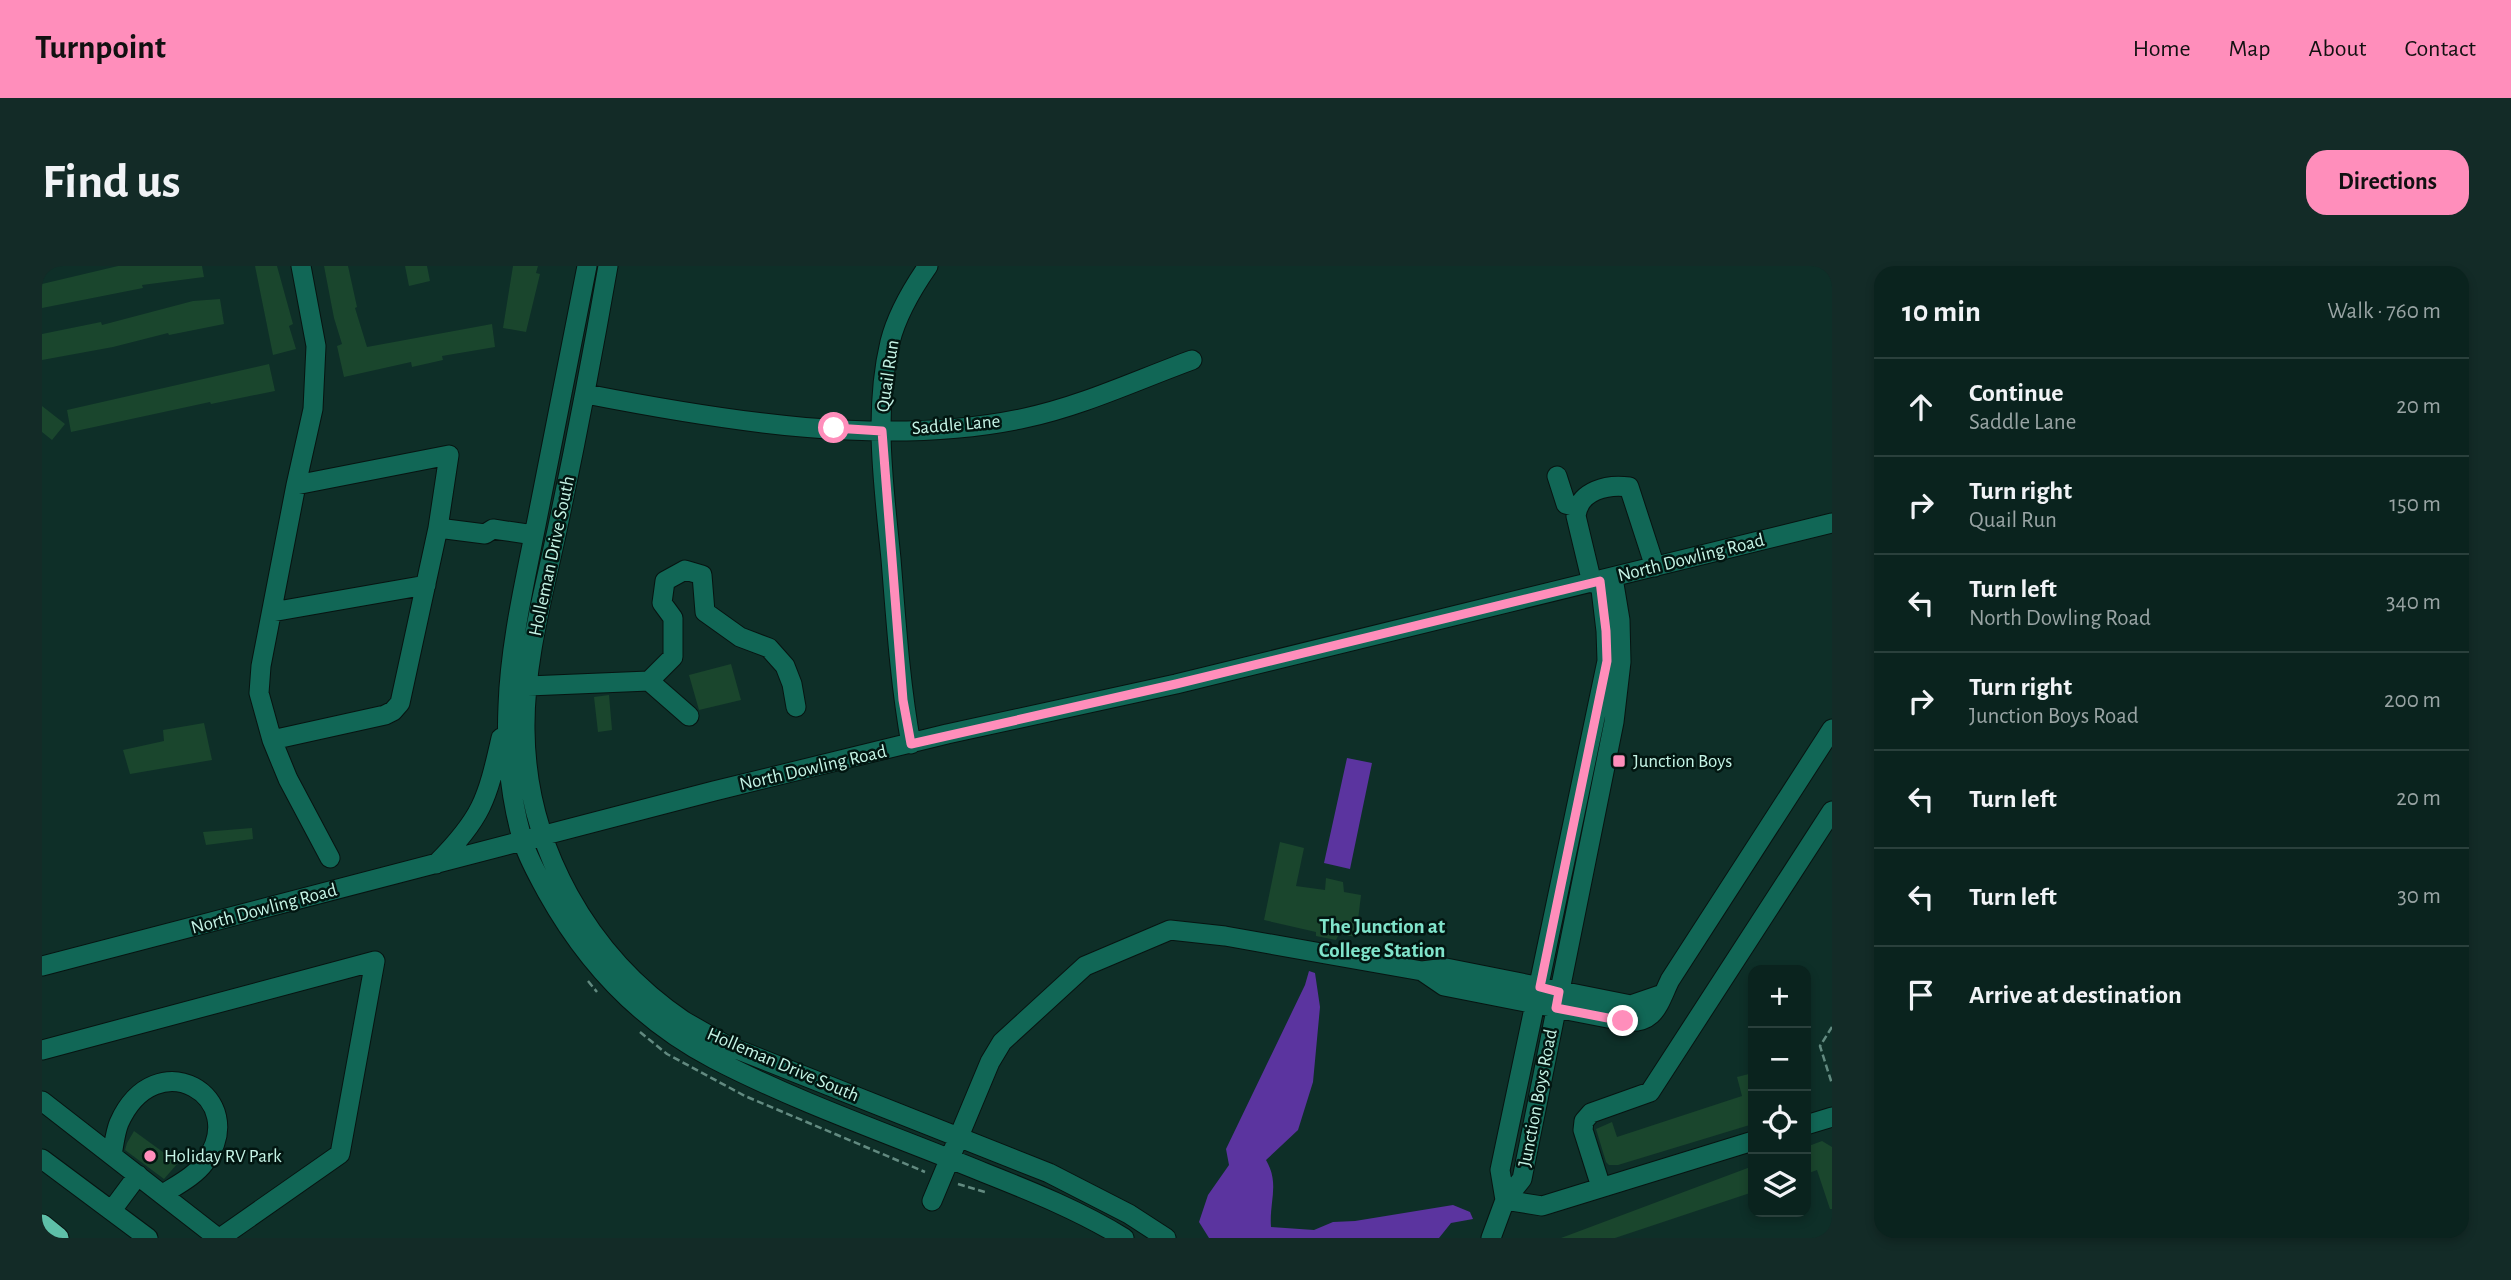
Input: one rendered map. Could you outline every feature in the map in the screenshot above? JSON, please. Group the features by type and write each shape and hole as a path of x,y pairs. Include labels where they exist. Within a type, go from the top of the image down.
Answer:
{"highway":[{"path":"42,1224 58,1238"},
{"path":"42,1233 49,1238"}],"street":[{"path":"300,266 316,346 313,410 261,666 259,693 272,740 288,779 330,858"},
{"name":"Holleman Drive South","path":"587,266 510,672 508,706 511,788 532,838 588,927 629,974 684,1020 726,1045 1049,1173 1129,1214 1166,1238"},
{"name":"Holleman Drive South","path":"608,266 586,394 537,625 528,686 524,729 532,799 532,838 540,878 583,950 639,1009 673,1036 774,1087 1046,1198 1124,1238"},
{"name":"Quail Run","path":"911,744 903,700 882,431 884,375 891,341 908,297 928,266"},
{"name":"Saddle Lane","path":"586,394 760,423 882,431 974,427 1027,418 1192,360"},
{"path":"272,740 393,711 400,703 438,528 449,455 296,485"},
{"path":"1557,477 1566,504 1577,507 1589,494 1600,488 1615,485 1629,487 1655,567"},
{"name":"Junction Boys Road","path":"1491,1238 1505,1200 1500,1170 1548,998 1614,722 1621,662 1620,620 1581,540 1577,507"},
{"name":"North Dowling Road","path":"42,966 532,838 911,744 1176,684 1832,523"},
{"path":"438,528 485,534 493,529 533,542"},
{"path":"528,686 649,681 673,657 673,618 662,603 664,581 685,570 702,575 705,612"},
{"path":"272,612 426,585"},
{"path":"673,618 705,612 740,637 769,648 785,666 796,707"},
{"path":"649,681 689,716"},
{"path":"436,863 460,839 478,815 489,789 508,706"},
{"path":"932,1202 990,1062 1002,1042 1085,966 1170,930 1225,936 1422,971 1444,986 1479,984 1631,1013 1663,995 1676,969 1832,729"},
{"path":"1601,1187 1583,1130 1584,1121 1591,1113 1650,1092 1832,811"},
{"path":"42,1050 375,961 340,1154 219,1238 42,1101"},
{"path":"112,1155 118,1125 129,1106 153,1084 181,1081 204,1091 218,1118 216,1142 205,1162 191,1176 163,1195"},
{"path":"1811,1123 1832,1117"},
{"path":"1505,1200 1542,1206 1748,1143"},
{"path":"42,1159 148,1238"},
{"path":"111,1210 138,1175"}],"path":[{"path":"585,978 601,995"},
{"path":"634,1027 667,1054 745,1096 941,1178 990,1194"},
{"path":"1832,1027 1820,1046 1832,1084"}],"shaded area":[{"path":"1347,758 1372,763 1350,869 1324,863"},
{"path":"1309,971 1315,973 1320,1007 1313,1082 1298,1130 1266,1160 1273,1185 1271,1227 1314,1230 1333,1222 1453,1205 1470,1212 1473,1219 1451,1223 1439,1238 1209,1238 1199,1222 1208,1195 1229,1165 1226,1149 1305,985"}],"building":[{"path":"118,266 202,266 204,277 142,285 143,288 42,308 42,284"},
{"path":"255,266 277,266 293,324 289,326 296,349 273,355"},
{"path":"324,266 348,266 357,307 355,308 367,347 492,324 495,347 442,356 443,360 412,367 411,362 344,377 337,346 342,344"},
{"path":"405,266 427,266 430,281 409,286"},
{"path":"513,266 538,266 536,273 540,274 526,332 503,328"},
{"path":"220,299 224,324 42,360 42,334 101,322 102,325 193,301"},
{"path":"269,364 275,391 71,432 67,410"},
{"path":"42,406 65,424 52,440 42,432"},
{"path":"731,664 741,700 699,710 689,675"},
{"path":"609,695 612,730 598,732 594,697"},
{"path":"204,723 212,760 130,774 123,750 164,741 163,730"},
{"path":"252,828 253,839 206,845 203,832"},
{"path":"1280,842 1304,848 1296,886 1325,890 1326,878 1343,882 1344,892 1361,895 1356,937 1339,934 1336,940 1316,936 1316,932 1264,920"},
{"path":"1748,1074 1748,1126 1618,1165 1609,1165 1606,1162 1596,1129 1612,1122 1617,1137 1742,1096 1737,1077"},
{"name":"Holiday RV Park","path":"134,1131 178,1163 164,1179 125,1150"},
{"path":"1822,1141 1832,1147 1832,1209 1817,1170 1811,1172 1811,1145"},
{"path":"1748,1168 1748,1194 1615,1238 1561,1238"}],"place":[{"name":"Junction Boys","path":"1619,761"},
{"name":"Holiday RV Park","path":"150,1156"}],"district":[{"name":"The Junction at College Station","path":"1382,938"}],"route":[{"path":"834,428 882,431 903,700 911,744 1176,684 1600,581 1607,661 1540,987 1559,992 1556,1008 1623,1021"}]}
